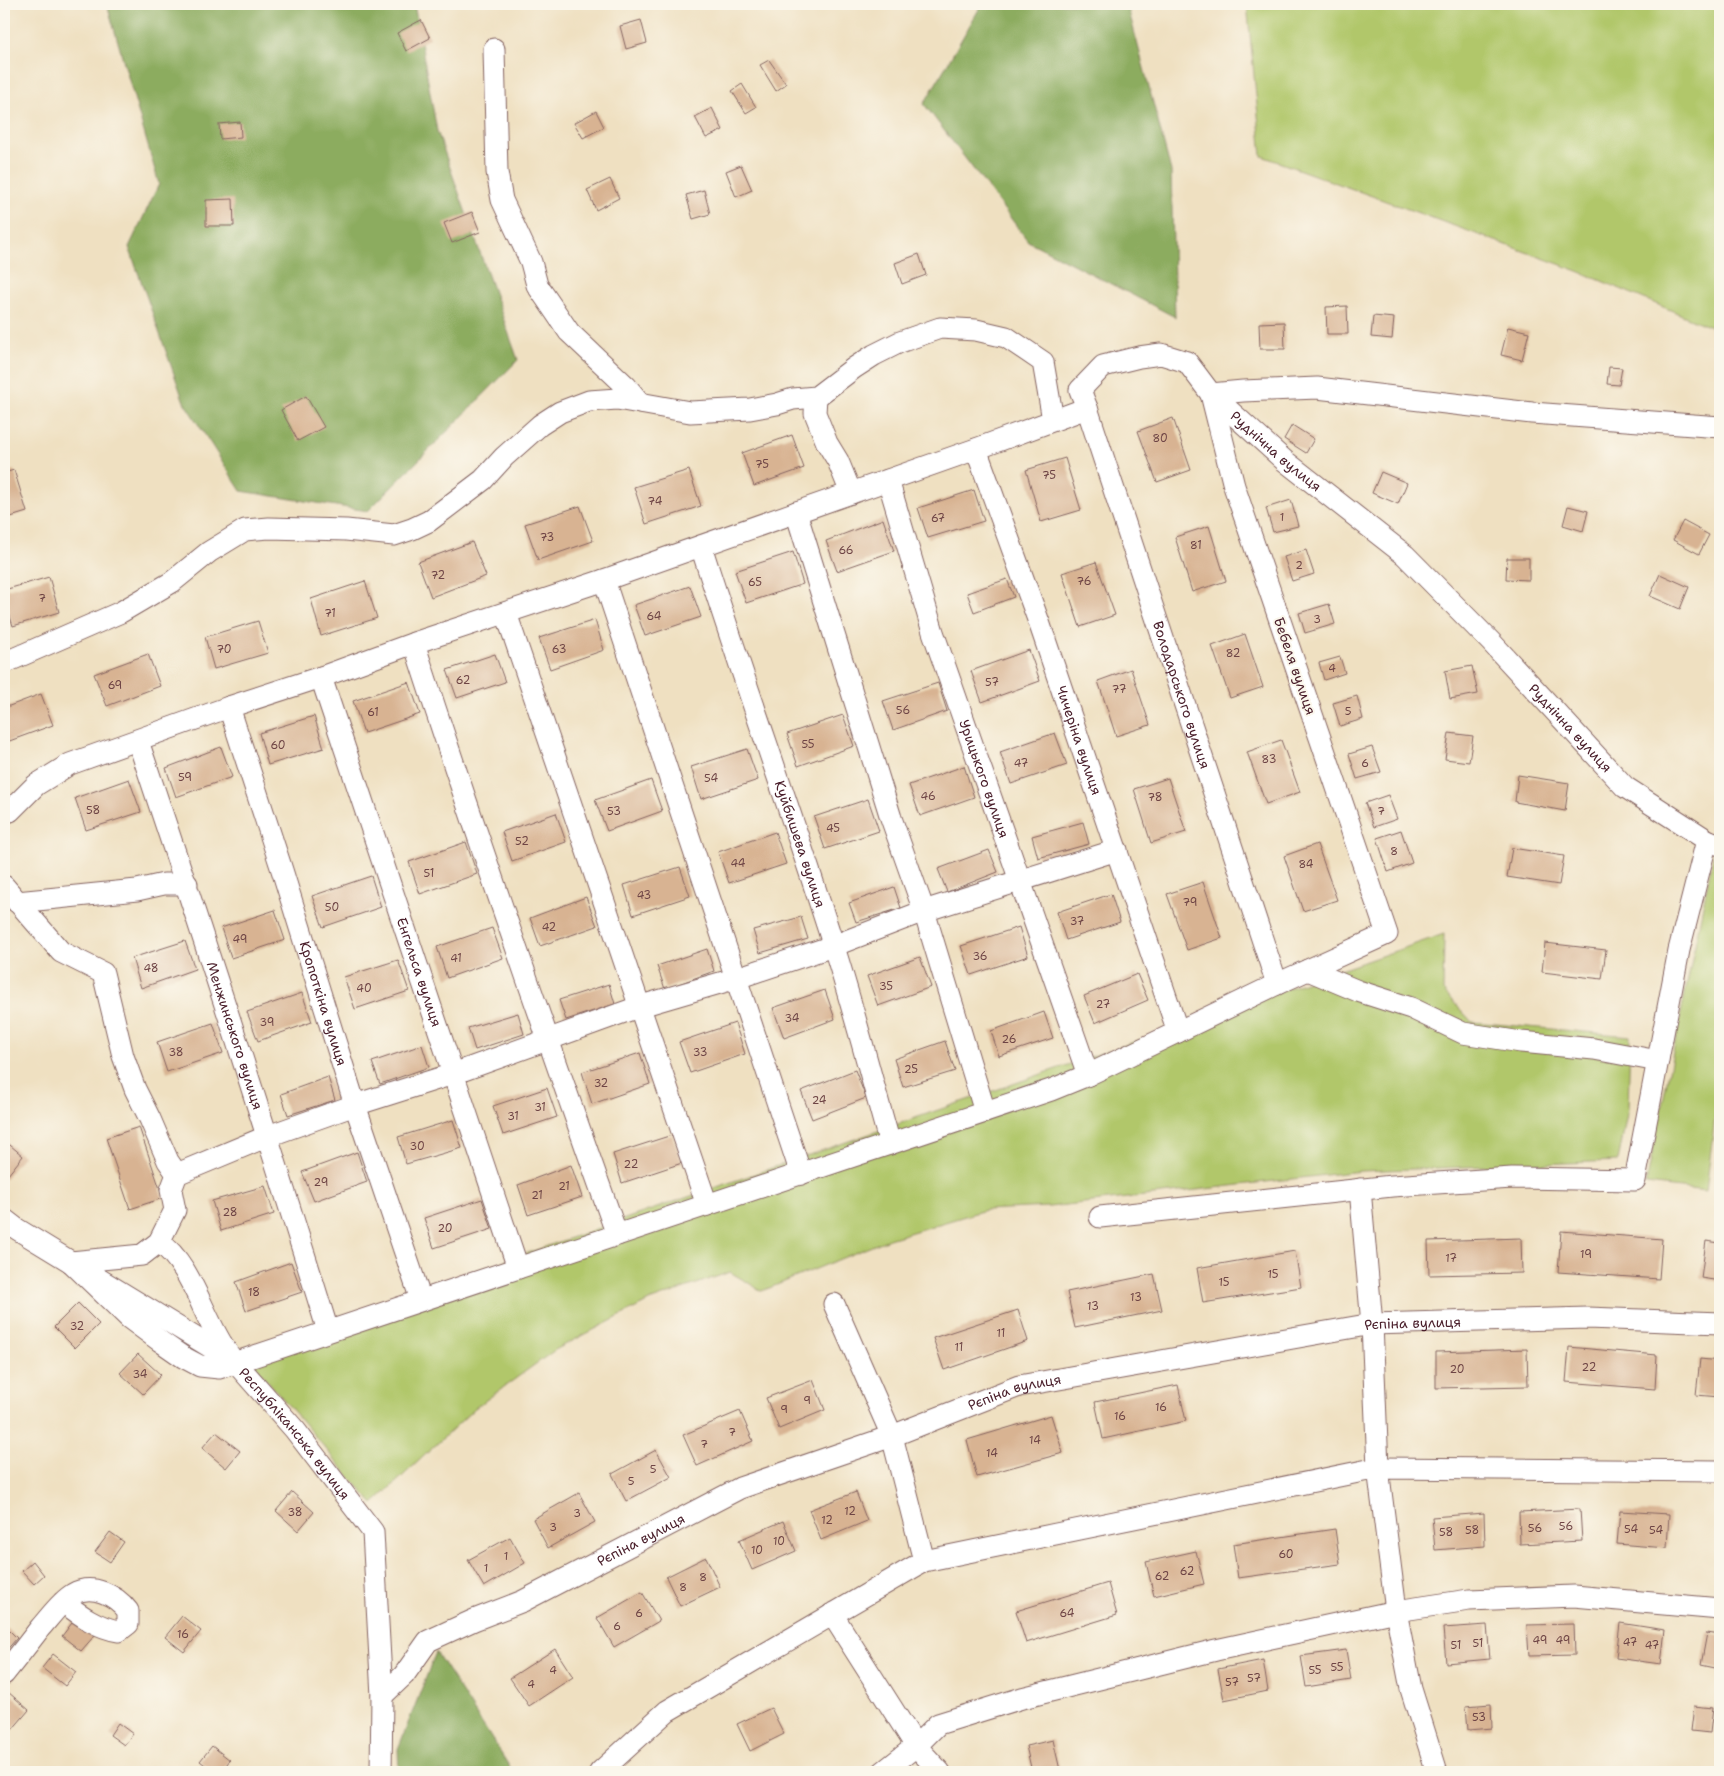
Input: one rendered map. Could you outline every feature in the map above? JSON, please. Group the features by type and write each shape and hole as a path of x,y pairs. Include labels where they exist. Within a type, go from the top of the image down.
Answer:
{"street":[{"path":"494,49 496,172 502,200 531,262 537,285 569,332 626,386 640,403"},
{"path":"4,663 121,612 172,582 209,552 245,530 269,528 346,530 394,535 412,529 429,521 483,480 518,444 540,425 560,412 589,402 616,399 690,412 750,409 793,399 816,397 874,355 900,342 940,328 976,330 1006,337 1043,362 1053,420"},
{"name":"Володарського вулиця","path":"1212,394 1187,362 1161,354 1139,357 1103,366 1080,390 1277,984"},
{"name":"Руднічна вулиця","path":"1212,394 1317,388 1532,413 1720,427"},
{"name":"Руднічна вулиця","path":"1212,394 1285,461 1405,555 1491,642 1625,787 1714,842"},
{"name":"Бебеля вулиця","path":"1212,394 1234,486 1387,934 1308,970"},
{"path":"816,397 816,413 827,443 838,461 851,493"},
{"path":"4,811 10,811 36,785 70,764 228,707 604,580 1087,408"},
{"name":"Чичеріна вулиця","path":"976,449 1040,625 1178,1032"},
{"name":"Урицького вулиця","path":"888,480 933,632 1088,1075"},
{"path":"796,512 888,809 924,910 985,1112"},
{"name":"Куйбишева вулиця","path":"701,546 833,946 890,1144"},
{"path":"604,580 801,1174"},
{"path":"506,613 707,1205"},
{"path":"414,643 453,763 617,1235"},
{"name":"Енгельса вулиця","path":"321,677 518,1268"},
{"name":"Кропоткіна вулиця","path":"228,707 285,879 355,1105 421,1300"},
{"name":"Менжинського вулиця","path":"138,741 268,1136 328,1331"},
{"path":"1100,1217 1360,1189 1512,1178 1634,1180 1679,950 1714,842"},
{"path":"71,1262 142,1255 160,1242 175,1210 171,1190 177,1174 268,1136 355,1105 453,1074 641,1006 736,978 833,946 924,910 1117,850"},
{"path":"10,894 137,890 164,884 186,884"},
{"path":"10,894 61,952 103,974 123,1056 135,1089 150,1118 168,1161 177,1174"},
{"path":"160,1242 170,1250 184,1270 215,1334 235,1362 1051,1090 1088,1075 1308,970 1358,991 1411,1008 1463,1033 1521,1042 1594,1049 1658,1061"},
{"path":"1360,1189 1372,1324 1378,1468 1396,1611 1411,1689 1437,1772"},
{"name":"Республіканська вулиця","path":"8,1230 71,1262 235,1362 295,1430 373,1532 382,1696 381,1772"},
{"path":"834,1304 892,1436 924,1561"},
{"name":"Рєпіна вулиця","path":"382,1696 404,1675 428,1642 474,1620 523,1602 740,1488 892,1436 1020,1386 1372,1324 1588,1318 1720,1323"},
{"path":"600,1772 666,1711 924,1561 1378,1468 1720,1471"},
{"path":"883,1772 916,1746 938,1724 1022,1698 1216,1650 1396,1611 1469,1600 1574,1596 1720,1608"},
{"path":"4,1674 60,1606"},
{"path":"832,1614 916,1746 940,1772"}],"green space":[{"path":"107,4 414,4 437,131 518,360 368,511 241,491 184,402 129,247 159,184"},
{"path":"982,4 1127,4 1171,171 1175,317 1028,241 924,104"},
{"path":"1247,4 1720,4 1720,331 1578,271 1262,156"},
{"path":"1714,852 1720,854 1720,1075 1706,1191 1646,1184"},
{"path":"1444,934 1443,991 1472,1022 1630,1036 1628,1109 1618,1161 1361,1171 1049,1207 985,1210 889,1239 762,1291 730,1272 649,1301 555,1350 475,1408 373,1504 243,1352"},
{"path":"436,1652 513,1772 399,1772 398,1749"}],"building":[{"path":"421,20 430,38 406,51 397,33"},
{"path":"641,20 647,43 626,49 620,26"},
{"path":"769,60 786,84 776,91 760,65"},
{"path":"742,84 756,107 746,113 732,91"},
{"path":"712,108 723,130 706,138 695,117"},
{"path":"596,111 604,127 583,138 574,123"},
{"path":"240,122 241,137 220,139 219,124"},
{"path":"741,165 752,190 736,197 726,171"},
{"path":"610,179 619,198 596,210 587,190"},
{"path":"704,190 710,214 693,219 686,195"},
{"path":"233,199 234,226 206,226 206,200"},
{"path":"472,212 480,232 452,243 444,223"},
{"path":"919,254 926,275 902,284 895,263"},
{"path":"1347,306 1348,334 1327,334 1326,307"},
{"path":"1373,316 1394,318 1392,339 1371,337"},
{"path":"1284,322 1285,349 1260,349 1259,323"},
{"path":"1508,327 1529,332 1522,360 1501,355"},
{"path":"1609,367 1622,368 1619,385 1607,384"},
{"path":"306,396 324,427 298,441 281,410"},
{"path":"1173,418 1191,470 1157,482 1138,431"},
{"path":"1292,425 1314,439 1306,453 1284,439"},
{"path":"792,435 804,468 754,486 742,453"},
{"path":"1065,458 1081,510 1041,522 1026,470"},
{"path":"14,470 27,512 4,519 4,473"},
{"path":"689,470 701,506 646,524 634,487"},
{"path":"1381,472 1407,483 1398,504 1372,493"},
{"path":"974,490 984,521 928,538 918,508"},
{"path":"1291,500 1298,526 1273,532 1266,508"},
{"path":"580,506 593,541 538,560 525,524"},
{"path":"1568,506 1588,511 1583,531 1563,525"},
{"path":"883,519 894,551 837,571 826,541"},
{"path":"1683,521 1709,535 1699,554 1673,540"},
{"path":"1209,526 1226,581 1192,592 1175,537"},
{"path":"472,542 486,576 431,597 418,562"},
{"path":"1306,550 1314,574 1292,581 1284,557"},
{"path":"793,552 803,584 746,603 735,571"},
{"path":"1507,558 1529,558 1529,580 1506,579"},
{"path":"1096,562 1115,615 1080,627 1062,573"},
{"path":"1660,574 1689,587 1680,609 1650,596"},
{"path":"49,577 59,612 13,626 4,597 4,590"},
{"path":"1007,579 1014,597 974,612 967,593"},
{"path":"365,581 377,618 321,636 311,599"},
{"path":"690,586 701,617 645,636 634,605"},
{"path":"1329,604 1335,624 1305,633 1299,613"},
{"path":"595,620 604,650 550,669 539,638"},
{"path":"258,621 268,653 214,669 205,637"},
{"path":"1245,634 1263,687 1230,698 1212,646"},
{"path":"1029,650 1040,681 982,702 971,671"},
{"path":"148,654 160,686 107,706 94,674"},
{"path":"495,654 505,682 457,698 447,670"},
{"path":"1340,657 1345,673 1324,680 1319,663"},
{"path":"1472,666 1478,694 1450,699 1445,671"},
{"path":"1131,669 1150,725 1116,736 1098,681"},
{"path":"409,682 420,714 364,733 353,701"},
{"path":"938,683 947,711 893,730 883,701"},
{"path":"41,694 53,725 4,743 4,708"},
{"path":"1357,696 1363,719 1340,726 1333,703"},
{"path":"843,715 854,746 798,766 787,734"},
{"path":"314,716 324,748 268,765 259,733"},
{"path":"1055,733 1067,765 1011,784 1000,752"},
{"path":"1449,733 1473,736 1469,762 1445,759"},
{"path":"1281,740 1300,792 1266,804 1247,752"},
{"path":"221,747 232,777 176,797 166,768"},
{"path":"1372,747 1381,772 1357,779 1349,754"},
{"path":"747,749 758,780 701,799 691,767"},
{"path":"964,766 974,797 920,816 909,785"},
{"path":"1518,775 1569,783 1565,811 1515,802"},
{"path":"1168,778 1186,832 1151,843 1134,789"},
{"path":"129,779 141,812 86,830 75,798"},
{"path":"651,780 662,811 607,831 595,800"},
{"path":"1388,795 1397,819 1374,827 1365,803"},
{"path":"868,799 879,831 825,849 814,817"},
{"path":"556,813 566,842 512,861 502,832"},
{"path":"1083,822 1089,844 1038,858 1032,836"},
{"path":"1401,830 1412,863 1388,872 1377,838"},
{"path":"775,832 786,864 729,883 718,852"},
{"path":"466,842 477,874 420,894 409,862"},
{"path":"1317,844 1337,900 1303,911 1284,856"},
{"path":"1512,848 1564,856 1559,885 1507,877"},
{"path":"989,850 998,872 947,892 938,869"},
{"path":"680,867 690,896 633,915 624,885"},
{"path":"371,876 381,907 323,927 312,896"},
{"path":"1203,882 1222,938 1187,950 1167,894"},
{"path":"894,887 901,908 856,922 849,903"},
{"path":"1111,894 1120,922 1066,940 1057,912"},
{"path":"586,897 597,926 540,946 530,918"},
{"path":"275,910 285,940 231,958 221,928"},
{"path":"801,917 808,939 760,953 753,930"},
{"path":"1019,927 1028,956 971,975 961,946"},
{"path":"492,928 503,958 447,978 437,947"},
{"path":"185,941 195,969 141,988 132,958"},
{"path":"1545,943 1606,950 1602,979 1542,972"},
{"path":"707,949 714,971 665,989 657,966"},
{"path":"920,957 931,987 878,1006 867,976"},
{"path":"398,960 409,991 355,1009 344,977"},
{"path":"1137,974 1148,1000 1095,1023 1084,996"},
{"path":"609,984 615,1004 566,1020 559,1000"},
{"path":"825,990 835,1019 784,1038 773,1008"},
{"path":"302,993 312,1022 258,1041 247,1012"},
{"path":"1044,1012 1053,1038 999,1056 991,1031"},
{"path":"518,1013 524,1034 475,1050 468,1028"},
{"path":"213,1023 223,1053 167,1072 157,1042"},
{"path":"735,1023 745,1054 690,1073 679,1042"},
{"path":"945,1041 955,1071 903,1087 894,1059"},
{"path":"422,1045 429,1067 380,1084 372,1062"},
{"path":"640,1053 650,1084 592,1104 582,1072"},
{"path":"855,1070 866,1098 812,1119 801,1091"},
{"path":"328,1077 335,1100 288,1115 281,1094"},
{"path":"547,1088 557,1117 503,1135 493,1106"},
{"path":"453,1120 462,1148 406,1164 398,1137"},
{"path":"139,1127 163,1198 130,1209 106,1138"},
{"path":"672,1135 682,1163 622,1183 613,1154"},
{"path":"4,1140 23,1156 4,1180"},
{"path":"357,1152 367,1182 314,1201 302,1172"},
{"path":"571,1165 582,1197 528,1215 518,1185"},
{"path":"265,1186 274,1214 221,1231 212,1201"},
{"path":"482,1199 492,1229 434,1248 424,1218"},
{"path":"1561,1231 1662,1239 1659,1279 1558,1272"},
{"path":"1521,1238 1522,1273 1429,1275 1428,1241"},
{"path":"1706,1241 1720,1243 1720,1281 1701,1278"},
{"path":"1295,1251 1301,1287 1203,1303 1197,1268"},
{"path":"291,1262 302,1292 246,1311 236,1282"},
{"path":"1154,1274 1162,1310 1075,1328 1067,1292"},
{"path":"78,1303 99,1324 75,1348 54,1327"},
{"path":"1018,1310 1028,1341 944,1370 933,1338"},
{"path":"1569,1347 1657,1355 1655,1389 1566,1382"},
{"path":"1527,1349 1528,1386 1436,1388 1436,1352"},
{"path":"138,1354 161,1375 143,1394 120,1373"},
{"path":"1700,1359 1720,1361 1720,1397 1696,1395"},
{"path":"813,1380 825,1410 779,1429 766,1398"},
{"path":"1178,1385 1186,1421 1103,1439 1095,1402"},
{"path":"740,1411 753,1441 697,1466 683,1435"},
{"path":"1051,1415 1063,1453 977,1477 967,1440"},
{"path":"216,1432 240,1451 226,1468 202,1448"},
{"path":"656,1450 671,1477 626,1501 612,1474"},
{"path":"292,1492 314,1512 298,1531 276,1511"},
{"path":"856,1492 867,1521 821,1540 809,1510"},
{"path":"579,1493 595,1522 548,1548 533,1519"},
{"path":"1580,1509 1582,1541 1520,1544 1519,1512"},
{"path":"1620,1511 1669,1514 1667,1548 1617,1544"},
{"path":"1484,1513 1485,1546 1435,1550 1432,1517"},
{"path":"783,1521 796,1551 752,1570 739,1540"},
{"path":"1335,1529 1340,1564 1238,1578 1233,1544"},
{"path":"110,1532 124,1542 110,1562 95,1552"},
{"path":"510,1537 525,1563 484,1587 468,1560"},
{"path":"1196,1551 1204,1584 1154,1596 1146,1562"},
{"path":"706,1557 720,1587 680,1606 666,1577"},
{"path":"33,1561 44,1575 34,1584 22,1571"},
{"path":"1108,1583 1117,1615 1026,1643 1016,1611"},
{"path":"642,1592 659,1621 614,1647 597,1618"},
{"path":"182,1616 201,1631 184,1652 165,1637"},
{"path":"75,1619 95,1635 81,1651 62,1636"},
{"path":"1620,1623 1665,1630 1661,1664 1616,1658"},
{"path":"1574,1624 1575,1655 1529,1656 1527,1625"},
{"path":"4,1625 17,1638 4,1653"},
{"path":"1487,1625 1490,1659 1446,1663 1443,1628"},
{"path":"1707,1633 1720,1635 1720,1669 1701,1665"},
{"path":"555,1649 573,1677 529,1706 510,1678"},
{"path":"1346,1650 1351,1680 1306,1687 1301,1656"},
{"path":"53,1654 76,1672 65,1686 42,1668"},
{"path":"1263,1660 1268,1691 1224,1700 1218,1669"},
{"path":"8,1692 29,1710 11,1731 4,1725 4,1697"},
{"path":"1491,1704 1492,1728 1468,1730 1466,1706"},
{"path":"1694,1706 1713,1708 1710,1733 1691,1731"},
{"path":"771,1708 784,1734 750,1751 737,1724"},
{"path":"118,1723 133,1734 124,1745 110,1735"},
{"path":"1053,1740 1060,1770 1032,1772 1026,1746"},
{"path":"212,1746 230,1760 221,1772 214,1772 200,1761"}]}
